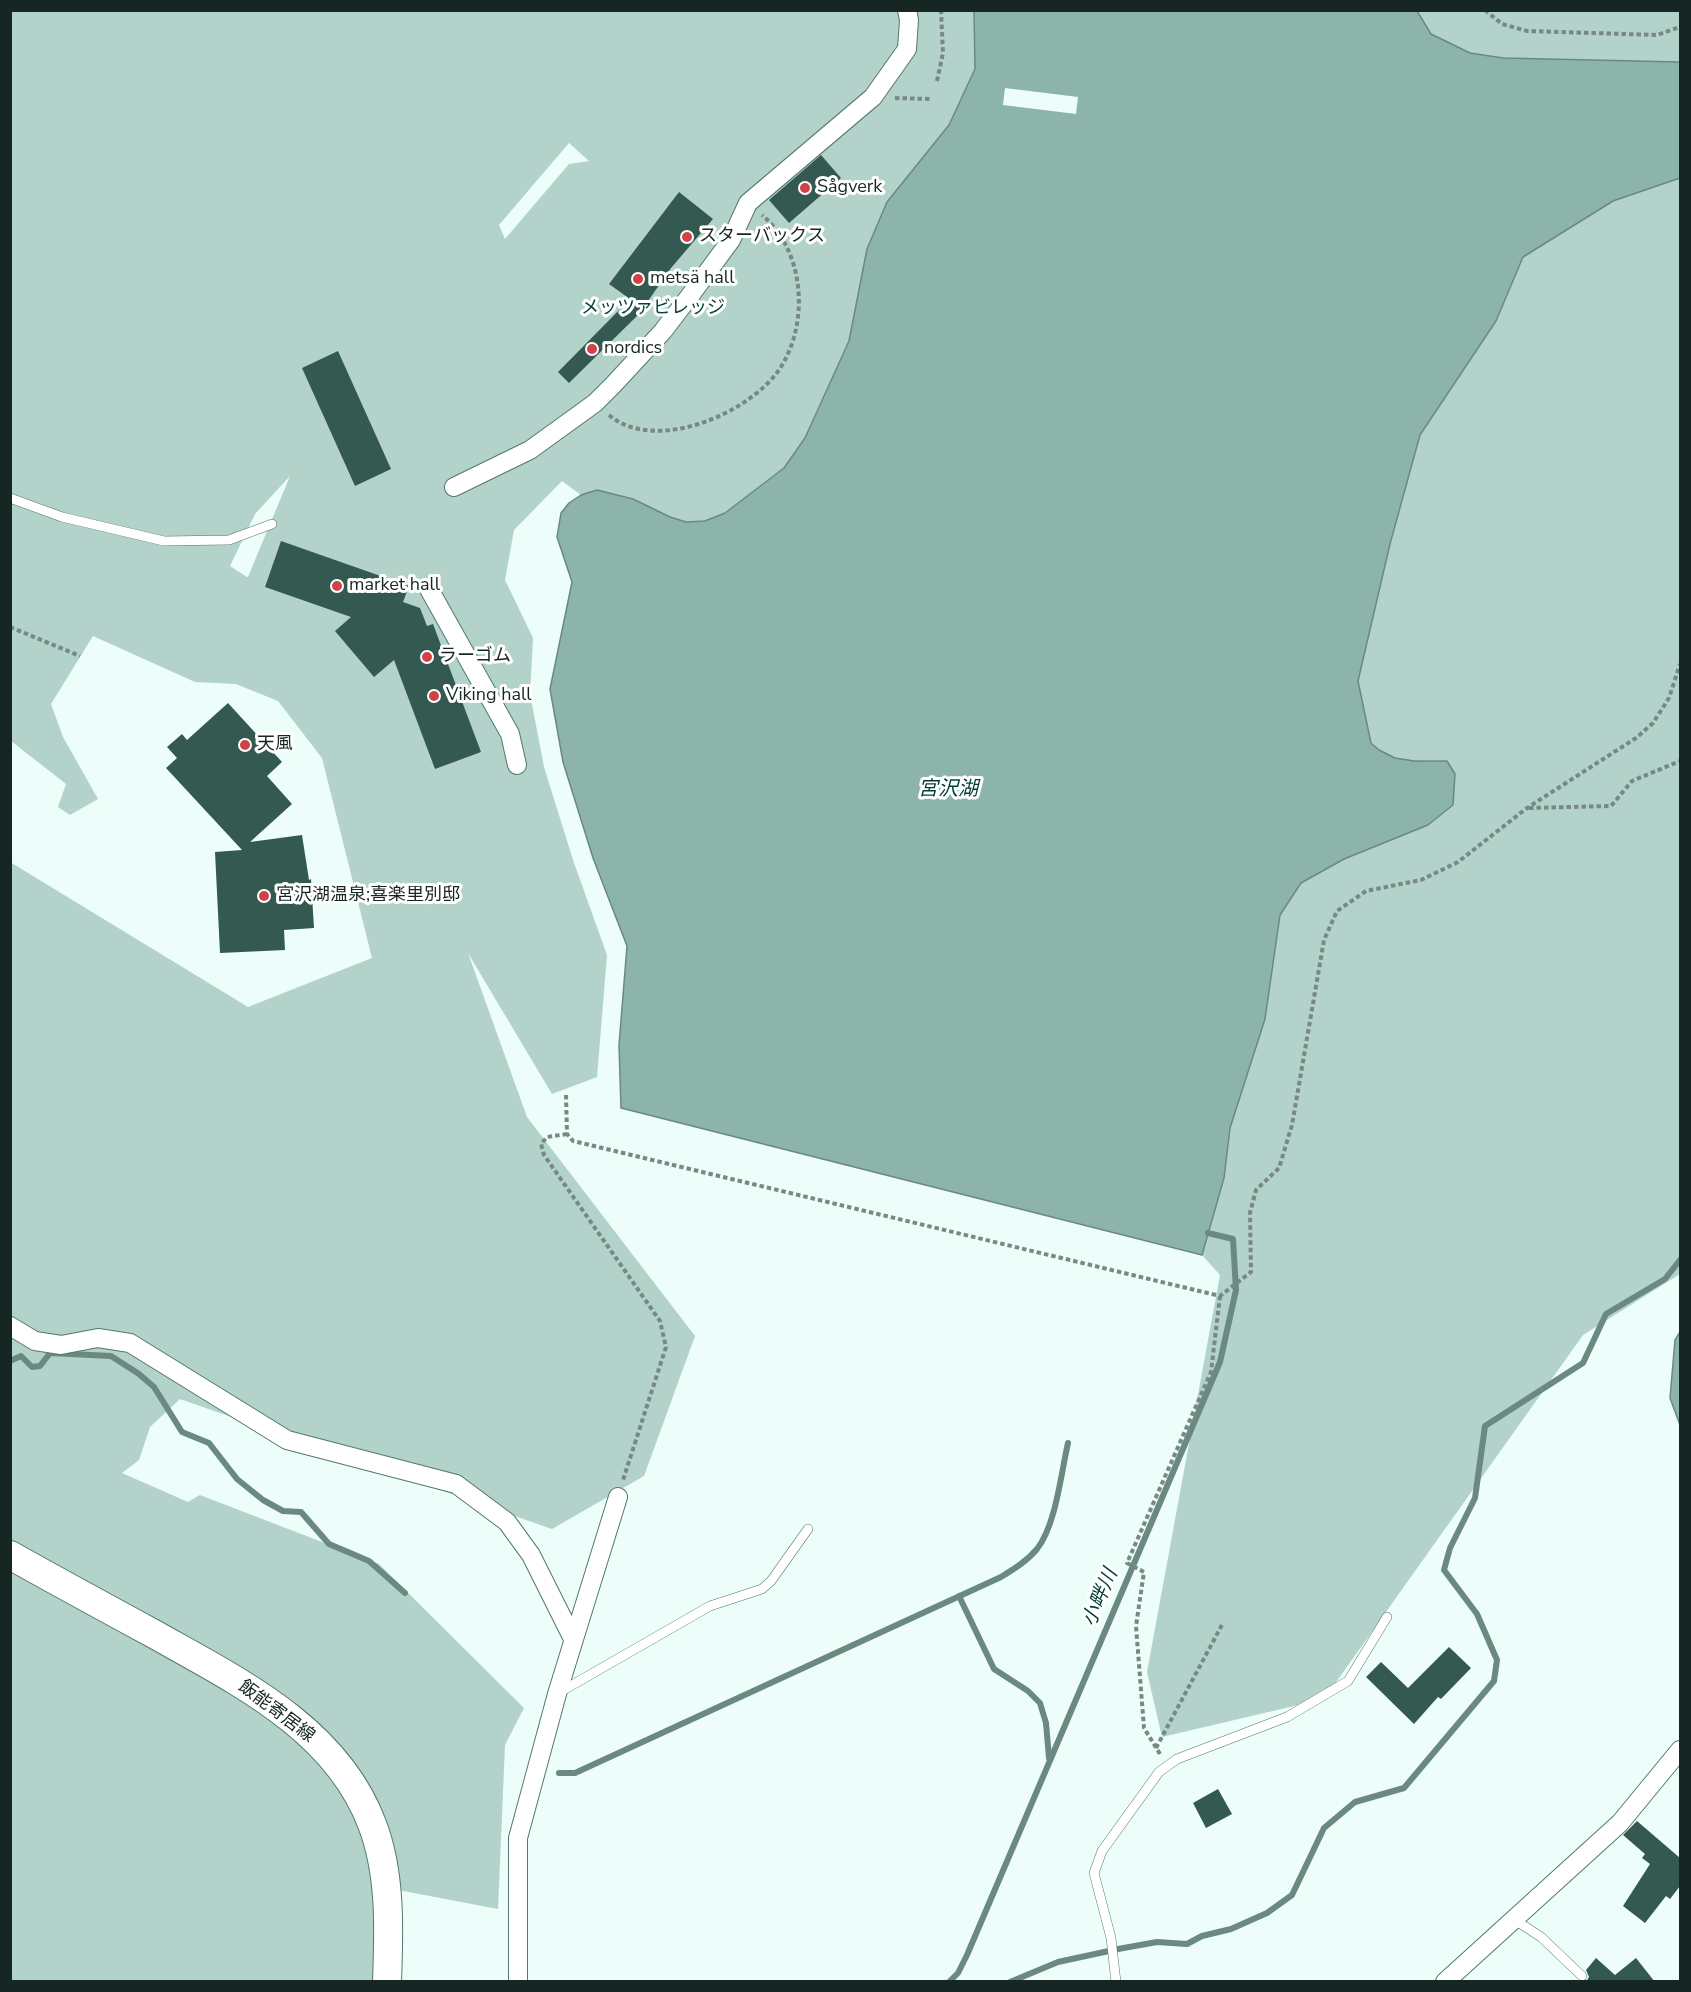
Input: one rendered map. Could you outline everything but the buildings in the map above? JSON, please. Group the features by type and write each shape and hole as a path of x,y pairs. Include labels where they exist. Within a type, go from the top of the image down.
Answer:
{"main road":[{"name":"飯能寄居線","path":"10,1555 232,1678 307,1731 329,1755 354,1789 372,1824 387,1900 387,1982"}],"street":[{"path":"454,487 530,450 595,403 663,330 731,240 748,203 873,97 907,49 909,20 907,10"},
{"path":"429,589 510,734 517,765"},
{"path":"10,1326 36,1341 61,1345 98,1338 130,1343 287,1440 456,1484 507,1522 531,1556 573,1639"},
{"path":"518,1982 518,1838 573,1639 618,1497"},
{"path":"1445,1982 1620,1822 1680,1750"}],"lane":[{"path":"10,498 62,517 164,541 229,540 272,524"},
{"path":"557,1694 710,1606 762,1589 771,1581 808,1529"},
{"path":"1116,1982 1111,1938 1094,1874 1096,1864 1166,1765 1287,1717 1348,1681 1387,1617"},
{"path":"1515,1920 1541,1937 1582,1976"}],"path":[{"path":"937,81 943,53 941,10"},
{"path":"1485,10 1502,24 1527,32 1657,35 1680,27"},
{"path":"873,97 930,99"},
{"path":"595,403 613,418 632,428 667,430 698,425 707,423 744,402 778,370 793,336 798,309 796,274 777,227 748,203"},
{"path":"10,627 80,656"},
{"path":"1166,1765 1144,1728 1137,1637 1144,1572 1128,1563 1211,1372 1220,1296 1245,1279 1251,1272 1250,1213 1256,1190 1279,1168 1292,1125 1324,940 1337,911 1366,891 1421,880 1458,862 1527,808 1636,738 1653,723 1669,698 1680,664"},
{"path":"1527,808 1611,806 1632,781 1680,761"},
{"path":"566,1095 567,1134 573,1141 1220,1296"},
{"path":"567,1134 547,1137 541,1144 544,1155 660,1321 666,1347 618,1497"},
{"path":"1156,1748 1223,1623"}],"green space":[{"name":"メッツァビレッジ","path":"11,11 974,11 975,69 949,125 887,202 867,249 849,341 805,438 784,468 725,513 705,521 686,522 633,499 597,490 581,495 562,481 514,530 505,580 533,638 530,694 544,767 574,863 607,955 597,1077 552,1094 468,953 527,1117 695,1336 644,1476 552,1529 180,1399 150,1427 139,1460 122,1473 188,1502 200,1495 379,1564 524,1708 505,1745 498,1909 377,1886 373,1981 11,1981 10,862 248,1007 372,958 322,758 278,701 236,684 195,682 93,636 51,704 63,737 98,799 70,815 58,807 66,784 11,741","holes":["569,143 589,161 569,164 505,239 499,225","290,476 248,577 247,577 230,566 255,514"]},
{"path":"1417,11 1680,11 1680,62 1503,58 1470,53 1431,34"},
{"path":"1680,178 1680,1274 1583,1335 1324,1699 1162,1737 1147,1672 1220,1275 1202,1255 1224,1178 1230,1128 1265,1019 1280,915 1301,883 1344,859 1440,760 1414,761 1395,758 1379,750 1371,742 1358,681 1390,544 1420,435 1496,321 1523,257 1613,201"}],"water":[{"name":"宮沢湖","path":"974,11 1417,11 1431,34 1470,53 1503,58 1680,62 1680,178 1613,201 1523,257 1496,321 1420,435 1390,544 1358,681 1371,743 1395,758 1414,761 1447,761 1455,774 1453,805 1428,825 1344,859 1301,883 1280,915 1265,1019 1230,1128 1224,1178 1202,1255 621,1108 619,1045 627,946 593,858 563,762 550,689 572,582 557,537 561,513 569,503 581,495 597,490 633,499 686,522 705,521 725,513 784,468 805,438 849,341 867,249 887,202 949,125 975,69"},
{"path":"1680,1332 1680,1425 1670,1398 1675,1340"}],"pier":[{"path":"1005,88 1078,97 1076,114 1003,105"}],"waterway":[{"name":"小畔川","path":"949,1982 958,1973 967,1955 1220,1362 1236,1290 1233,1239 1208,1233"},
{"path":"1010,1982 1058,1962 1118,1949 1157,1942 1187,1944 1202,1936 1231,1929 1267,1913 1292,1895 1324,1828 1355,1802 1404,1788 1494,1681 1497,1660 1477,1614 1444,1570 1450,1548 1475,1498 1485,1426 1583,1363 1606,1314 1665,1279 1680,1260"},
{"path":"10,1361 21,1356 32,1367 40,1366 50,1353 111,1356 154,1387 182,1432 209,1443 237,1479 263,1500 283,1511 301,1512 329,1544 369,1561 405,1593"},
{"path":"559,1773 575,1773 1011,1571 1025,1561 1044,1539 1053,1513 1068,1443"},
{"path":"959,1596 994,1669 1028,1691 1040,1703 1046,1723 1049,1758"}],"place":[{"name":"Sågverk","path":"805,188"},
{"name":"スターバックス","path":"687,237"},
{"name":"metsä hall","path":"638,279"},
{"name":"nordics","path":"592,349"},
{"name":"market hall","path":"337,586"},
{"name":"ラーゴム","path":"427,657"},
{"name":"Viking hall","path":"434,696"},
{"name":"天風","path":"245,745"},
{"name":"宮沢湖温泉;喜楽里別邸","path":"264,896"}]}
